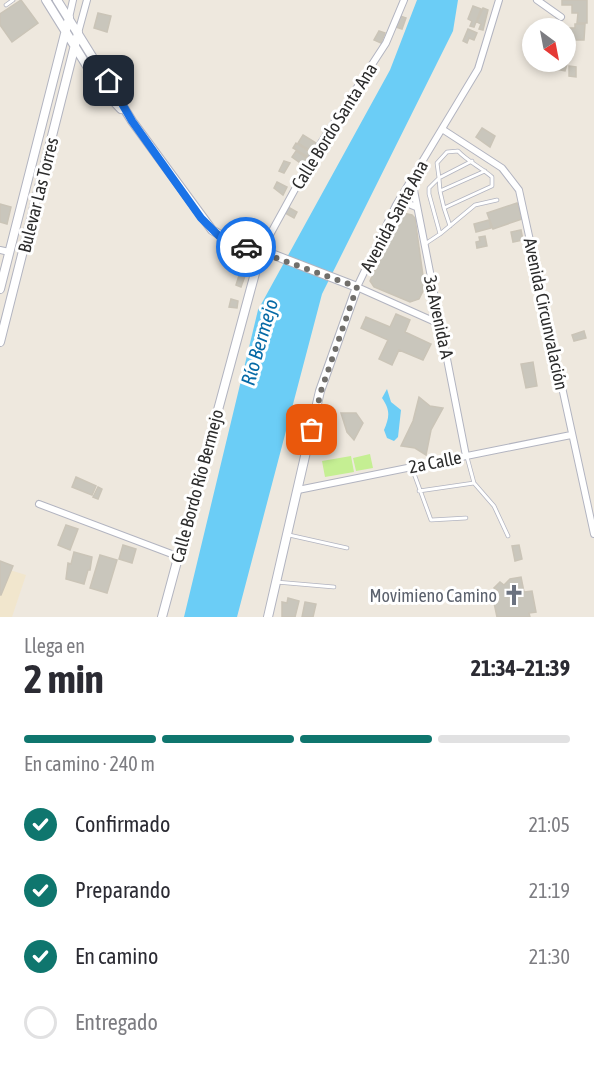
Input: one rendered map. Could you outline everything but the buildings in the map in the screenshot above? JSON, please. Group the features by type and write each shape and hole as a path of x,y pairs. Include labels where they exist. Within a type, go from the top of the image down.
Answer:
{"main road":[{"path":"46,0 100,87 132,121"},
{"path":"57,0 132,121 212,231 237,245 261,251 357,287"},
{"name":"Bulevar Las Torres","path":"0,289 5,251 69,18"},
{"name":"Bulevar Las Torres","path":"0,342 78,33"},
{"name":"Calle Bordo Río Bermejo","path":"162,617 261,251"},
{"name":"Avenida Santa Ana","path":"268,617 321,391 357,287"}],"street":[{"path":"69,18 73,0"},
{"path":"78,33 87,0"},
{"name":"Calle Bordo Santa Ana","path":"261,251 317,149 386,43 404,0"},
{"name":"Avenida Santa Ana","path":"357,287 396,205 478,69 499,0"},
{"path":"537,0 561,16"},
{"name":"Avenida Circunvalación","path":"442,129 502,168 519,190 594,534"},
{"name":"3a Avenida A","path":"412,179 466,456"},
{"path":"396,205 404,202 416,207"},
{"path":"357,287 442,325"},
{"name":"2a Calle","path":"298,490 572,435"},
{"path":"39,504 177,556"}],"lane":[{"path":"6,5 13,0"},
{"path":"444,208 492,186 492,177 458,151 447,152 437,163 440,191 444,208 450,227"},
{"path":"440,234 429,188 439,178 472,161"},
{"path":"440,191 485,171"},
{"path":"424,244 450,227 475,205 497,200"},
{"path":"466,456 474,483 494,506 508,536"},
{"path":"412,467 418,491 430,520 466,518"},
{"path":"418,491 474,483"},
{"path":"287,535 347,548"},
{"path":"276,582 334,587"}],"shaded area":[{"path":"0,567 26,575 12,617 0,617"}],"green space":[{"path":"370,454 373,468 356,471 353,458"},
{"path":"351,456 354,472 325,477 322,461"}],"water":[{"name":"Río Bermejo","path":"417,0 458,0 453,31 322,294 237,617 184,617 258,310 390,70"},
{"path":"387,389 391,402 401,410 398,437 394,441 387,438 384,430 388,413 382,398"}],"way so far":[{"path":"246,247 357,287 321,391 312,430"}],"place":[{"name":"Movimieno Camino","path":"514,595"}],"route":[{"path":"109,81 132,121 201,218 222,239 246,247"}]}
